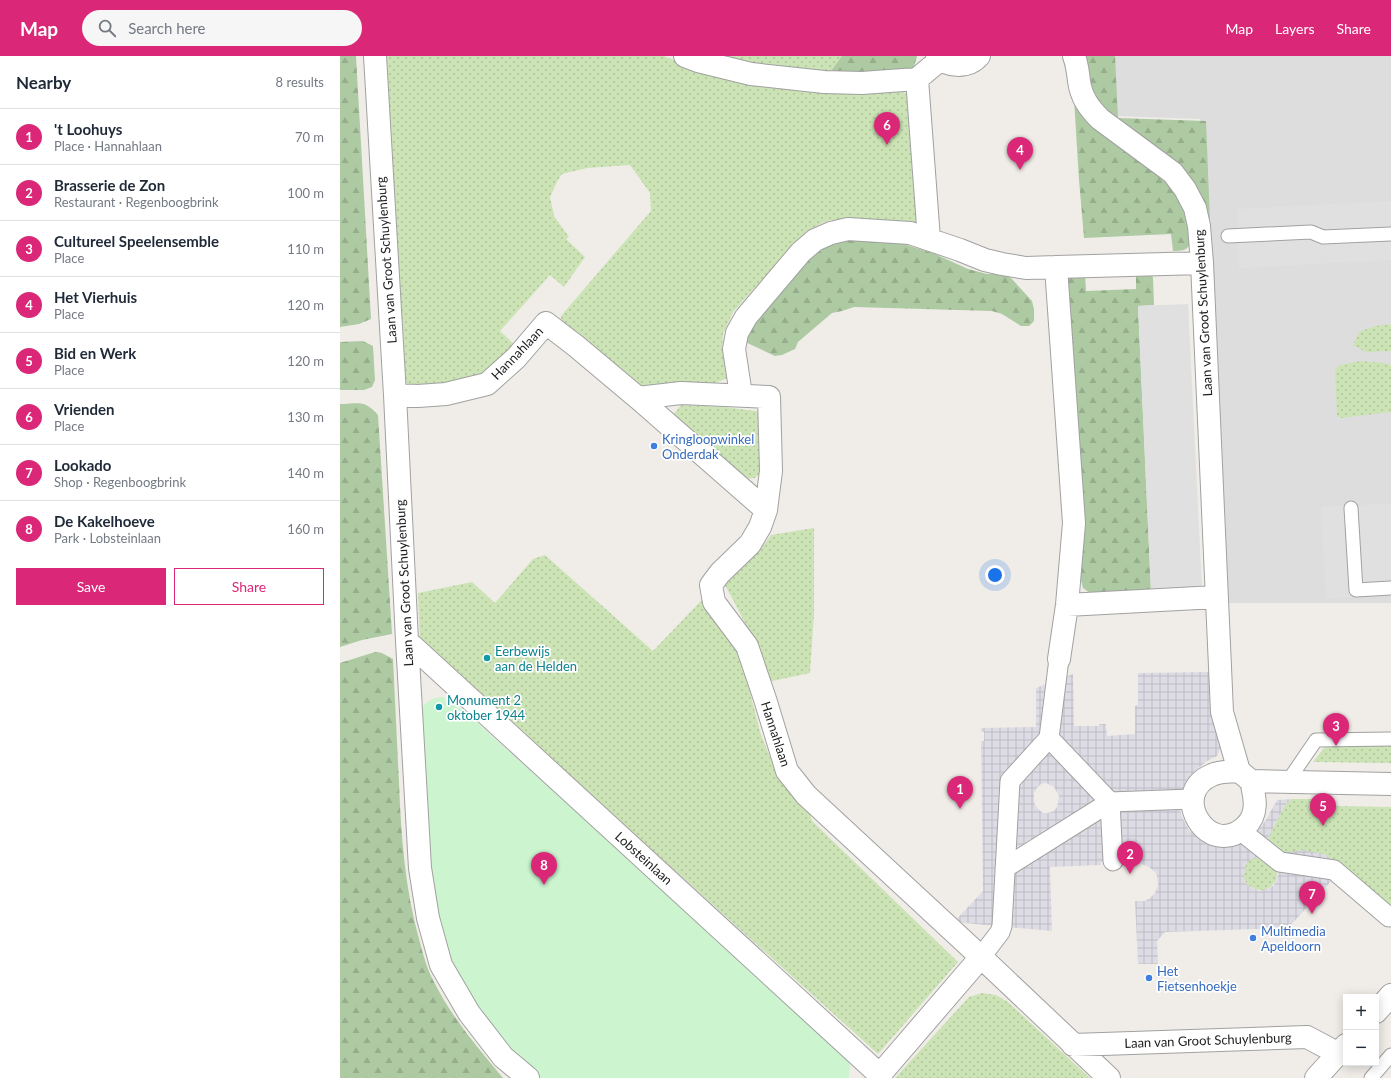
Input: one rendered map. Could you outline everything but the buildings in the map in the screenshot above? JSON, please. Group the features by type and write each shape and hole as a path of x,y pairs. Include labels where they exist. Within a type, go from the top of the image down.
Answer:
{"street":[{"name":"Laan van Groot Schuylenburg","path":"374,56 395,395 420,868 428,918 441,965 469,1013 503,1057 528,1078"},
{"path":"685,56 698,61 752,74 824,82 862,83 917,79 939,58 950,64 959,65 969,63 979,56"},
{"name":"Laan van Groot Schuylenburg","path":"1074,56 1081,91 1086,102 1093,111 1100,119 1169,170 1185,189 1195,208 1198,222 1202,263 1222,712 1245,776"},
{"path":"917,79 929,239"},
{"path":"741,395 734,349 737,333 746,317 801,252 815,240 831,233 848,229 910,232 985,260 1026,268 1202,263"},
{"path":"879,1076 981,957 1000,932 1002,926 1010,781 1048,738 1067,605 1074,523 1056,267"},
{"name":"Hannahlaan","path":"395,395 418,396 446,394 487,384 516,358 546,323 638,398 766,510"},
{"name":"Hannahlaan","path":"638,398 681,393 769,397 770,471 766,510 760,527 750,544 720,573 712,585 714,602 747,646 787,771 806,795 981,957"},
{"path":"1067,605 1216,597"},
{"name":"Lobsteinlaan","path":"407,641 879,1076"},
{"path":"1048,738 1110,802 1113,861"},
{"path":"1245,776 1256,805 1254,815 1249,824 1232,835 1222,836 1212,834 1197,821 1193,810 1192,800 1196,789 1202,780 1212,774 1245,776 1288,781 1391,784"},
{"path":"1005,868 1110,802 1192,800"},
{"path":"1241,830 1280,862 1334,870 1389,918"},
{"path":"981,957 1109,1078"},
{"path":"1379,1009 1391,995"},
{"name":"Laan van Groot Schuylenburg","path":"1073,1045 1307,1037 1342,1049 1316,1078"}],"lane":[{"path":"1228,236 1311,232 1323,237 1391,234"},
{"path":"1351,508 1356,590 1391,588"},
{"path":"1288,781 1316,740 1391,739"},
{"path":"1371,1078 1391,1055"}],"shaded area":[{"path":"1108,56 1391,56 1391,603 1225,603 1200,119 1112,116"},
{"path":"1391,201 1391,260 1239,268 1237,209"},
{"path":"1188,304 1202,589 1151,591 1138,306"},
{"path":"1391,503 1391,595 1326,599 1321,507"},
{"path":"1210,672 1221,747 1217,756 1207,761 1192,774 1183,789 1180,800 1181,815 1189,830 1201,841 1222,847 1232,845 1250,838 1260,828 1277,800 1292,799 1285,805 1269,836 1267,844 1281,853 1303,850 1324,854 1350,872 1335,877 1288,928 1165,932 1157,941 1158,964 1138,964 1135,901 1145,901 1150,898 1155,893 1158,885 1155,872 1149,867 1141,864 1126,864 1126,861 1113,861 1101,862 1101,865 1050,867 1052,931 954,922 983,891 981,741 984,741 984,732 981,731 981,728 1036,727 1036,688 1073,674 1074,726 1099,726 1099,724 1106,724 1107,736 1135,734 1135,706 1138,705 1138,673","holes":["1046,783 1054,787 1059,796 1057,807 1054,811 1043,813 1035,805 1034,793 1041,784","1261,856 1277,869 1278,875 1274,885 1270,888 1259,891 1249,886 1245,882 1244,876 1246,864 1250,860"]}],"green space":[{"path":"340,56 356,56 371,319 359,324 340,327"},
{"path":"386,56 664,56 683,64 901,89 910,100 919,225 831,220 807,231 733,312 723,334 722,348 728,378 707,386 643,388 561,323 561,316 651,211 650,193 630,165 587,168 562,174 550,197 554,216 569,237 566,239 585,257 564,287 550,275 500,331 515,345 486,372 463,383 415,386 406,383"},
{"path":"708,56 842,56 828,75 798,72"},
{"path":"842,56 917,56 914,67 904,72 828,75"},
{"path":"1083,56 1115,56 1118,118 1206,121 1210,222 1207,222 1092,95"},
{"path":"1074,99 1161,175 1184,205 1191,242 1186,249 1181,251 1173,251 1171,234 1084,238"},
{"path":"860,238 904,244 935,254 968,269 987,274 1003,274 1011,278 1032,301 1034,321 1029,326 1021,326 1002,314 992,311 854,307 832,313 798,342 795,349 782,355 775,356 743,341 757,314 813,256 832,243"},
{"path":"1136,272 1152,275 1153,278 1154,305 1138,306 1151,591 1090,593 1083,588 1081,580 1067,278 1085,274 1086,291 1136,289"},
{"path":"1391,324 1391,351 1366,352 1353,345 1359,332 1375,326"},
{"path":"363,341 373,346 375,380 372,387 364,390 340,390 340,342"},
{"path":"1361,361 1391,365 1391,412 1341,418 1337,416 1335,370 1340,365"},
{"path":"340,404 365,404 378,415 392,634 362,640 340,647"},
{"path":"681,405 724,407 763,412 761,472 755,478 741,479 670,419"},
{"path":"814,528 814,614 810,673 768,682 749,632 725,585 771,535"},
{"path":"545,555 653,651 702,600 704,606 731,639 743,664 760,732 771,760 810,814 812,821 958,962 878,1054 420,640 418,593 472,582 495,603 533,559"},
{"path":"375,652 382,653 393,659 404,862 414,920 427,967 441,995 457,1020 503,1078 340,1078 340,663"},
{"path":"442,697 464,711 846,1055 850,1063 849,1078 539,1078 529,1071 468,1001 441,940 428,863 420,711 430,701 435,698"},
{"path":"1328,743 1391,744 1391,763 1313,762"},
{"path":"1292,799 1326,799 1333,806 1391,807 1391,910 1281,853 1267,844 1269,836 1285,805"},
{"path":"1261,856 1277,869 1276,879 1272,886 1259,890 1252,888 1247,883 1244,877 1244,868 1251,859"},
{"path":"982,993 996,995 1008,1002 1090,1078 895,1078 969,997"}],"place":[{"name":"Vrienden","path":"887,145"},
{"name":"Het Vierhuis","path":"1020,170"},
{"name":"Kringloopwinkel Onderdak","path":"654,446"},
{"name":"Eerbewijs aan de Helden","path":"487,658"},
{"name":"Monument 2 oktober 1944","path":"439,707"},
{"name":"Cultureel Speelensemble","path":"1336,746"},
{"name":"'t Loohuys","path":"960,809"},
{"name":"Bid en Werk","path":"1323,826"},
{"name":"Brasserie de Zon","path":"1130,874"},
{"name":"De Kakelhoeve","path":"544,885"},
{"name":"Lookado","path":"1312,914"},
{"name":"Multimedia Apeldoorn","path":"1253,938"},
{"name":"Het Fietsenhoekje","path":"1149,978"}]}
